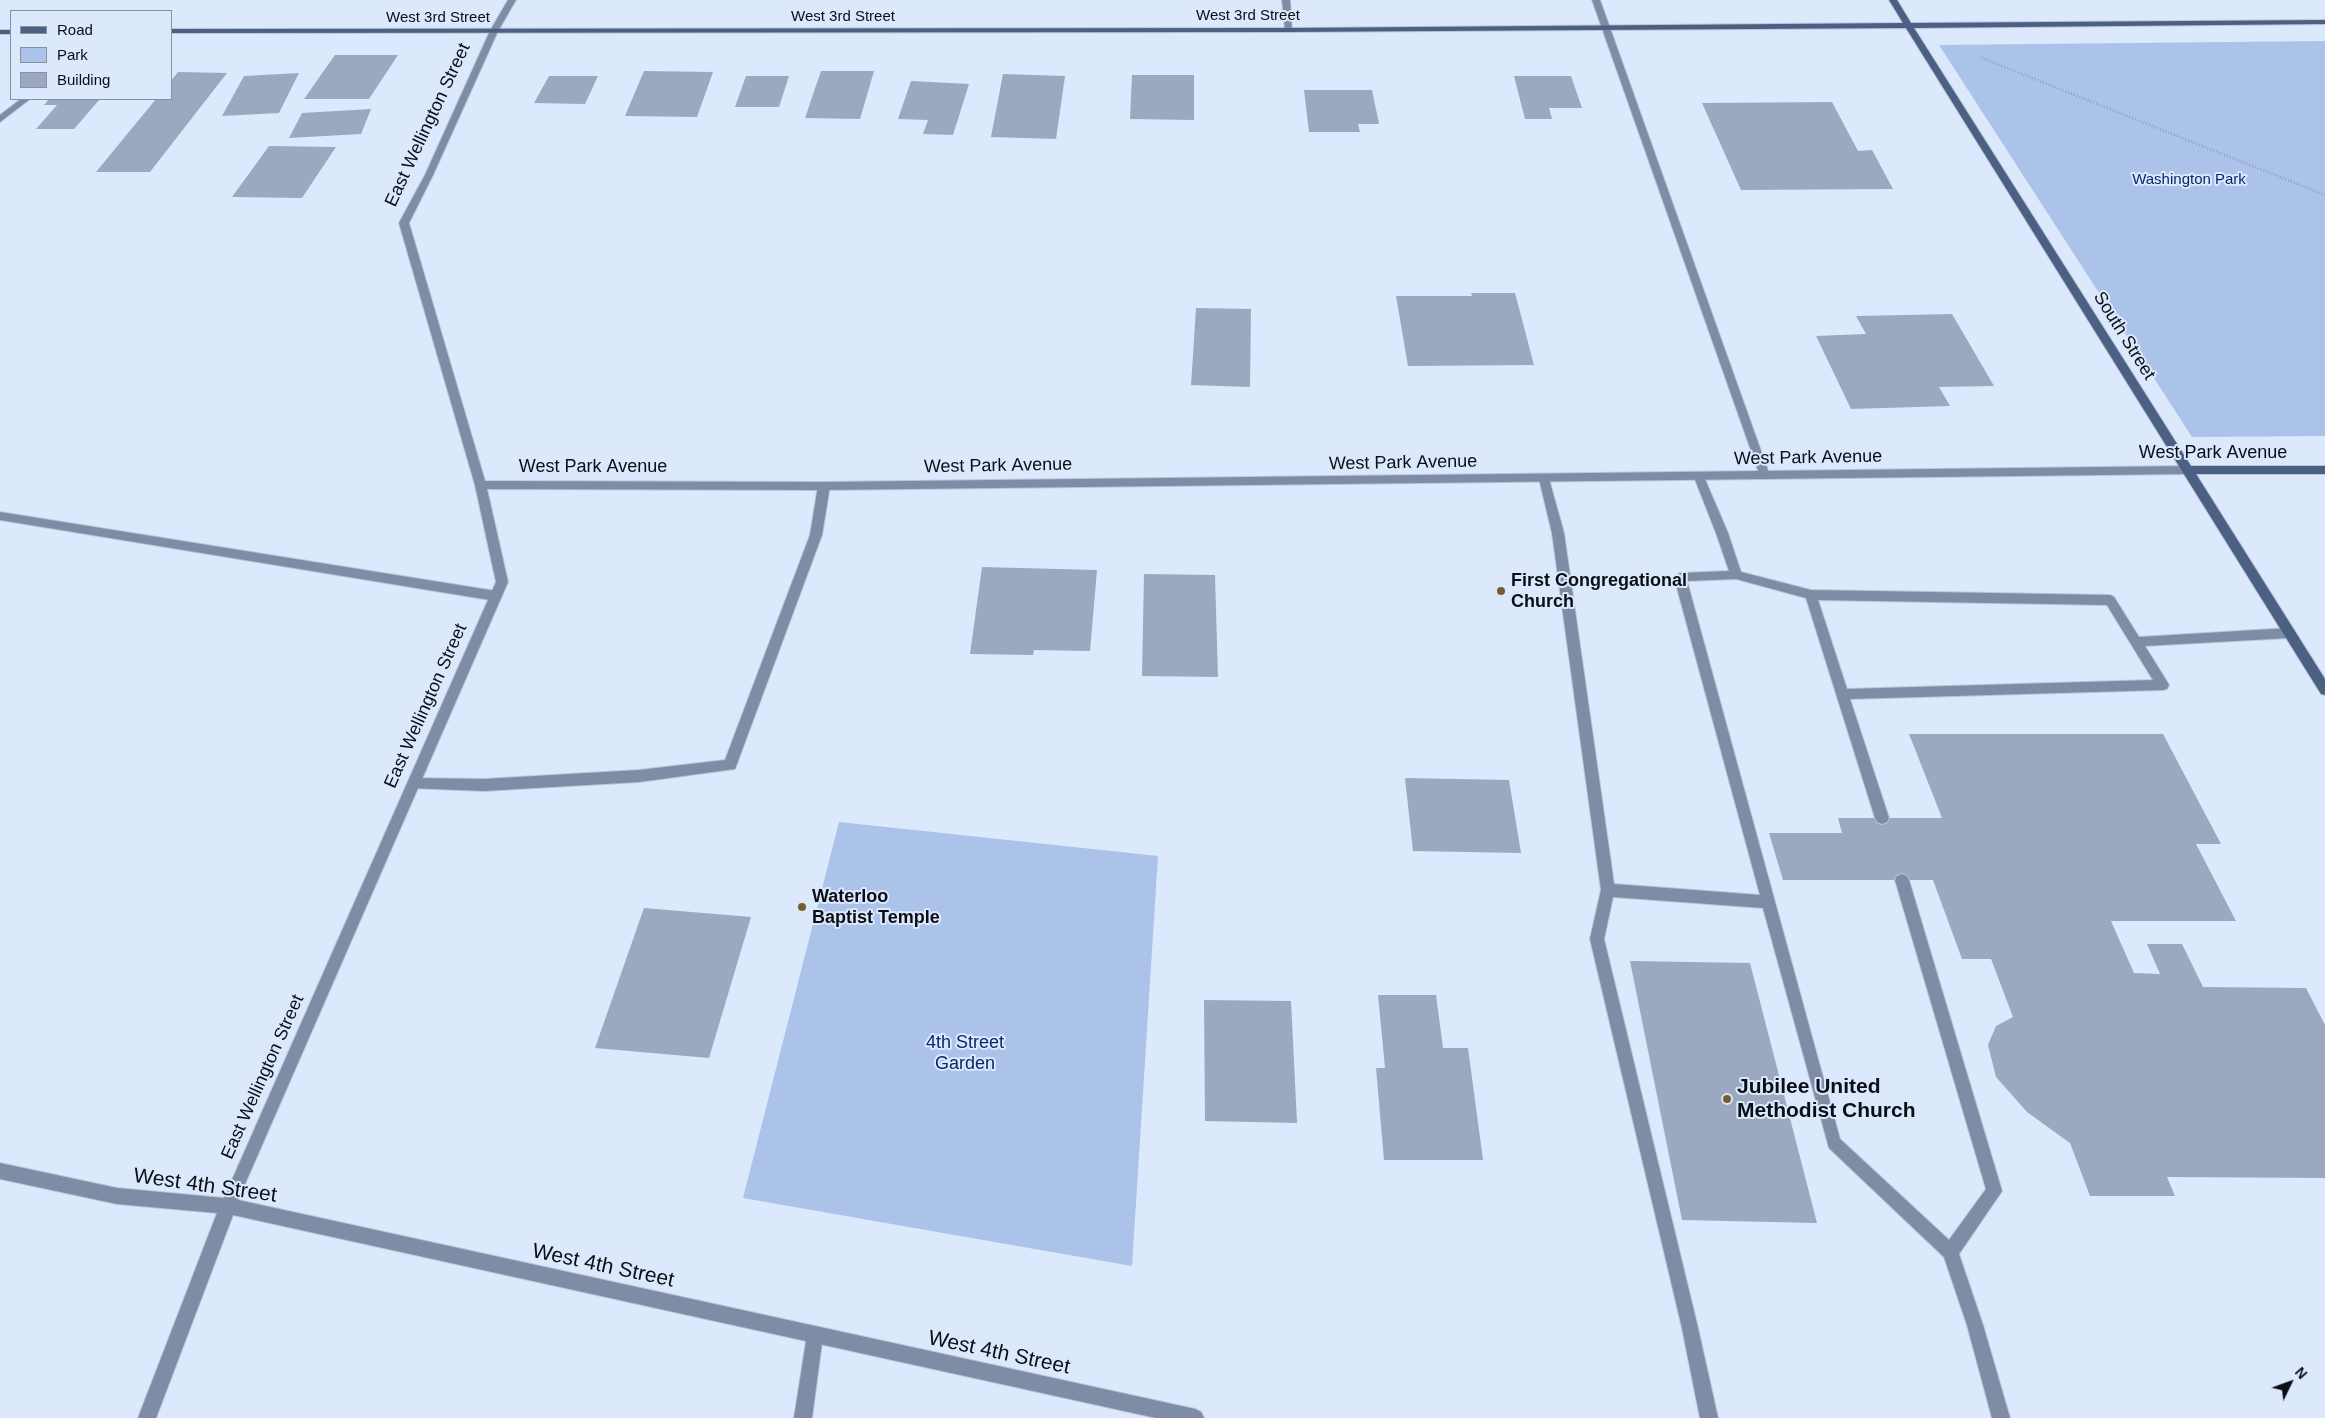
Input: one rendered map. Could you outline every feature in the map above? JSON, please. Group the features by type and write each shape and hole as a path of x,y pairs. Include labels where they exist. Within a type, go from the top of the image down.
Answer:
{"street":[{"name":"East Wellington Street","path":"147,1418 228,1206 502,582 481,485 404,223 429,175 494,31 512,0"},
{"path":"1286,0 1289,30"},
{"path":"1596,0 1765,476"},
{"name":"South Street","path":"1893,0 2325,690"},
{"name":"West 3rd Street","path":"172,32 1289,30 2325,22"},
{"path":"0,119 25,100"},
{"name":"West Park Avenue","path":"481,485 824,486 2325,470"},
{"path":"1699,477 1722,533 1736,575"},
{"path":"1544,479 1558,533 1608,890 1597,939 1690,1328 1708,1418"},
{"path":"414,784 493,784 639,776 730,765 816,535 824,486"},
{"path":"0,517 496,596"},
{"path":"1841,694 2163,686 2110,600 1811,595 1736,575 1680,577 1834,1143 1950,1252 1975,1325 2001,1418"},
{"path":"1811,595 1882,818"},
{"path":"2136,642 2289,633"},
{"path":"1902,880 1994,1191 1950,1252"},
{"path":"1608,890 1769,902"},
{"name":"West 4th Street","path":"0,1171 117,1196 228,1206 1195,1418"},
{"path":"803,1418 815,1335"}],"path":[{"path":"1975,56 2325,195"}],"green space":[{"name":"Washington Park","path":"2325,41 2325,436 2192,437 1939,45"},
{"name":"4th Street Garden","path":"839,822 1158,856 1132,1266 743,1198"}],"building":[{"path":"335,55 398,55 369,99 304,99"},
{"path":"644,71 713,72 697,117 625,116"},
{"path":"821,71 874,71 860,119 805,118"},
{"path":"178,72 227,73 150,172 96,172 155,100 172,100 172,80"},
{"path":"299,73 279,113 222,116 244,76"},
{"path":"1003,74 1065,76 1056,139 991,137"},
{"path":"1132,75 1194,75 1194,120 1130,119"},
{"path":"549,76 598,76 585,104 534,103"},
{"path":"746,76 789,76 779,107 735,107"},
{"path":"1514,76 1571,76 1582,108 1549,108 1552,119 1525,119"},
{"path":"911,81 969,84 953,135 923,134 928,120 898,119"},
{"path":"1304,90 1372,90 1379,124 1358,124 1360,132 1309,132"},
{"path":"48,100 99,100 74,129 36,129 57,105 44,105"},
{"path":"1832,102 1858,151 1872,150 1893,189 1741,190 1702,103"},
{"path":"371,109 361,134 289,138 302,113"},
{"path":"269,146 336,147 302,198 232,197"},
{"path":"1471,293 1515,293 1534,365 1408,366 1396,296 1472,296"},
{"path":"1196,308 1251,309 1250,387 1191,385"},
{"path":"1952,314 1994,386 1939,387 1950,406 1851,409 1816,336 1866,334 1856,316"},
{"path":"982,567 1097,570 1090,651 1034,650 1033,655 970,654"},
{"path":"1144,574 1215,575 1218,677 1142,676"},
{"path":"1909,734 2163,734 2221,844 2196,844 2236,921 2111,921 2134,973 2160,974 2147,944 2182,944 2203,987 2306,988 2325,1025 2325,1178 2167,1177 2175,1196 2090,1196 2070,1143 2027,1112 1996,1077 1988,1045 1996,1026 2013,1017 1991,959 1962,959 1933,880 1783,880 1769,833 1842,833 1838,818 1942,818"},
{"path":"1405,778 1509,780 1521,853 1413,851"},
{"path":"644,908 751,917 709,1058 595,1048"},
{"path":"1630,961 1750,963 1817,1223 1682,1220"},
{"path":"1378,995 1436,995 1443,1048 1468,1048 1483,1160 1384,1160 1376,1068 1385,1068"},
{"path":"1204,1000 1291,1001 1297,1123 1205,1121"}],"place":[{"name":"First Congregational Church","path":"1501,591"},
{"name":"Waterloo Baptist Temple","path":"802,907"},
{"name":"Jubilee United Methodist Church","path":"1727,1099"}]}
